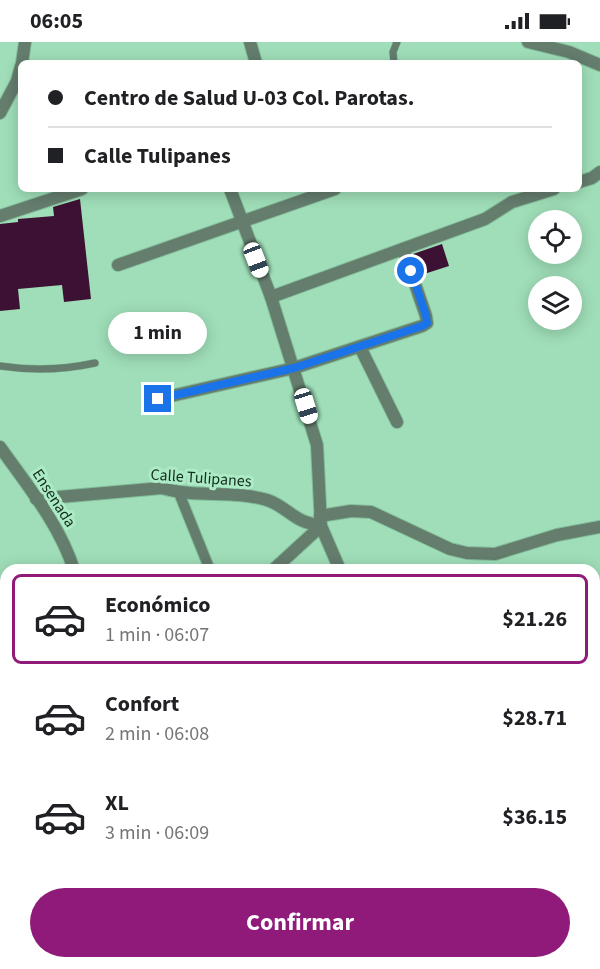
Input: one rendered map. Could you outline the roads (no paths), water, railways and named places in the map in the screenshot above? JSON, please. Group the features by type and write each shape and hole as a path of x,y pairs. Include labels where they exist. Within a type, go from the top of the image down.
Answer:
{"street":[{"path":"22,60 25,42"},
{"path":"250,42 255,60"},
{"path":"528,42 569,52 600,65"},
{"path":"0,111 18,77"},
{"path":"582,181 600,172"},
{"path":"0,216 73,192"},
{"path":"231,192 271,297 317,445 321,521 338,564"},
{"path":"118,265 327,192"},
{"path":"271,297 484,219 512,202 544,192"},
{"path":"158,399 294,368 427,323 403,249"},
{"path":"360,347 397,422"},
{"name":"Ensenada","path":"0,447 64,544 72,564"},
{"name":"Calle Tulipanes","path":"36,499 162,488 179,493 266,500 283,507 298,518 321,521"},
{"path":"179,493 208,564"},
{"path":"279,564 321,521 351,511 371,512 450,549 467,553 495,554 557,536 600,527"}],"lane":[{"path":"394,60 393,52 397,42"},
{"path":"0,366 41,370 66,369 95,363"}]}
